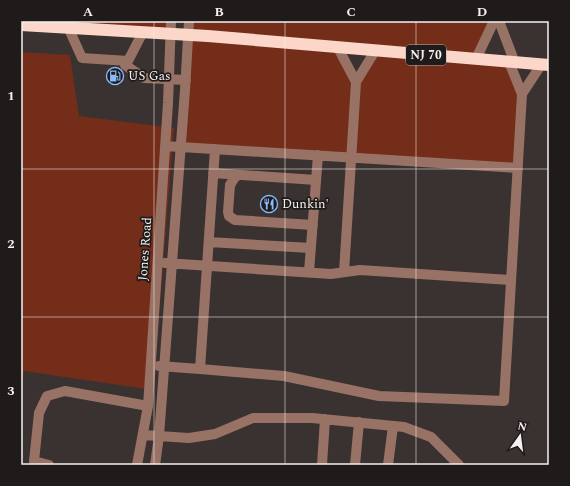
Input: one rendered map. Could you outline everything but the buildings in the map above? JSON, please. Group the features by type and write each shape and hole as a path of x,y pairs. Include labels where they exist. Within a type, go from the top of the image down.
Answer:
{"highway":[{"name":"NJ 70","path":"21,25 189,35 545,65"}],"street":[{"name":"Jones Road","path":"137,465 148,406 169,80 171,21"},
{"path":"155,465 159,436 186,80 189,21"},
{"path":"476,59 494,21"},
{"path":"151,366 284,376 379,396 504,401 522,94 499,21"},
{"path":"68,28 82,58 122,63 128,61 143,32"},
{"path":"338,48 356,82"},
{"path":"344,272 356,82 375,51"},
{"path":"122,63 144,78 186,80"},
{"path":"522,94 545,65"},
{"path":"165,146 518,168"},
{"path":"200,369 215,149"},
{"path":"309,272 318,155"},
{"path":"213,173 316,180"},
{"path":"239,175 235,177 230,185 228,212 232,218 235,220 313,225"},
{"path":"209,242 311,248"},
{"path":"158,262 331,274 360,270 511,280"},
{"path":"49,465 34,461 39,413 47,396 65,391 148,406"},
{"path":"143,435 189,438 215,434 253,418 312,418 359,422 404,427 431,437 459,465"},
{"path":"322,465 325,419"},
{"path":"355,465 359,422"},
{"path":"388,465 393,426"}],"shaded area":[{"path":"21,21 171,21 171,34"},
{"path":"189,21 494,21 476,59 509,62 522,94 518,168 180,146","holes":["339,48 375,51 356,81"]},
{"path":"21,52 70,55 79,116 174,128 153,390 24,371 21,386"}],"place":[{"name":"US Gas","path":"115,76"},
{"name":"Dunkin'","path":"269,204"}]}
